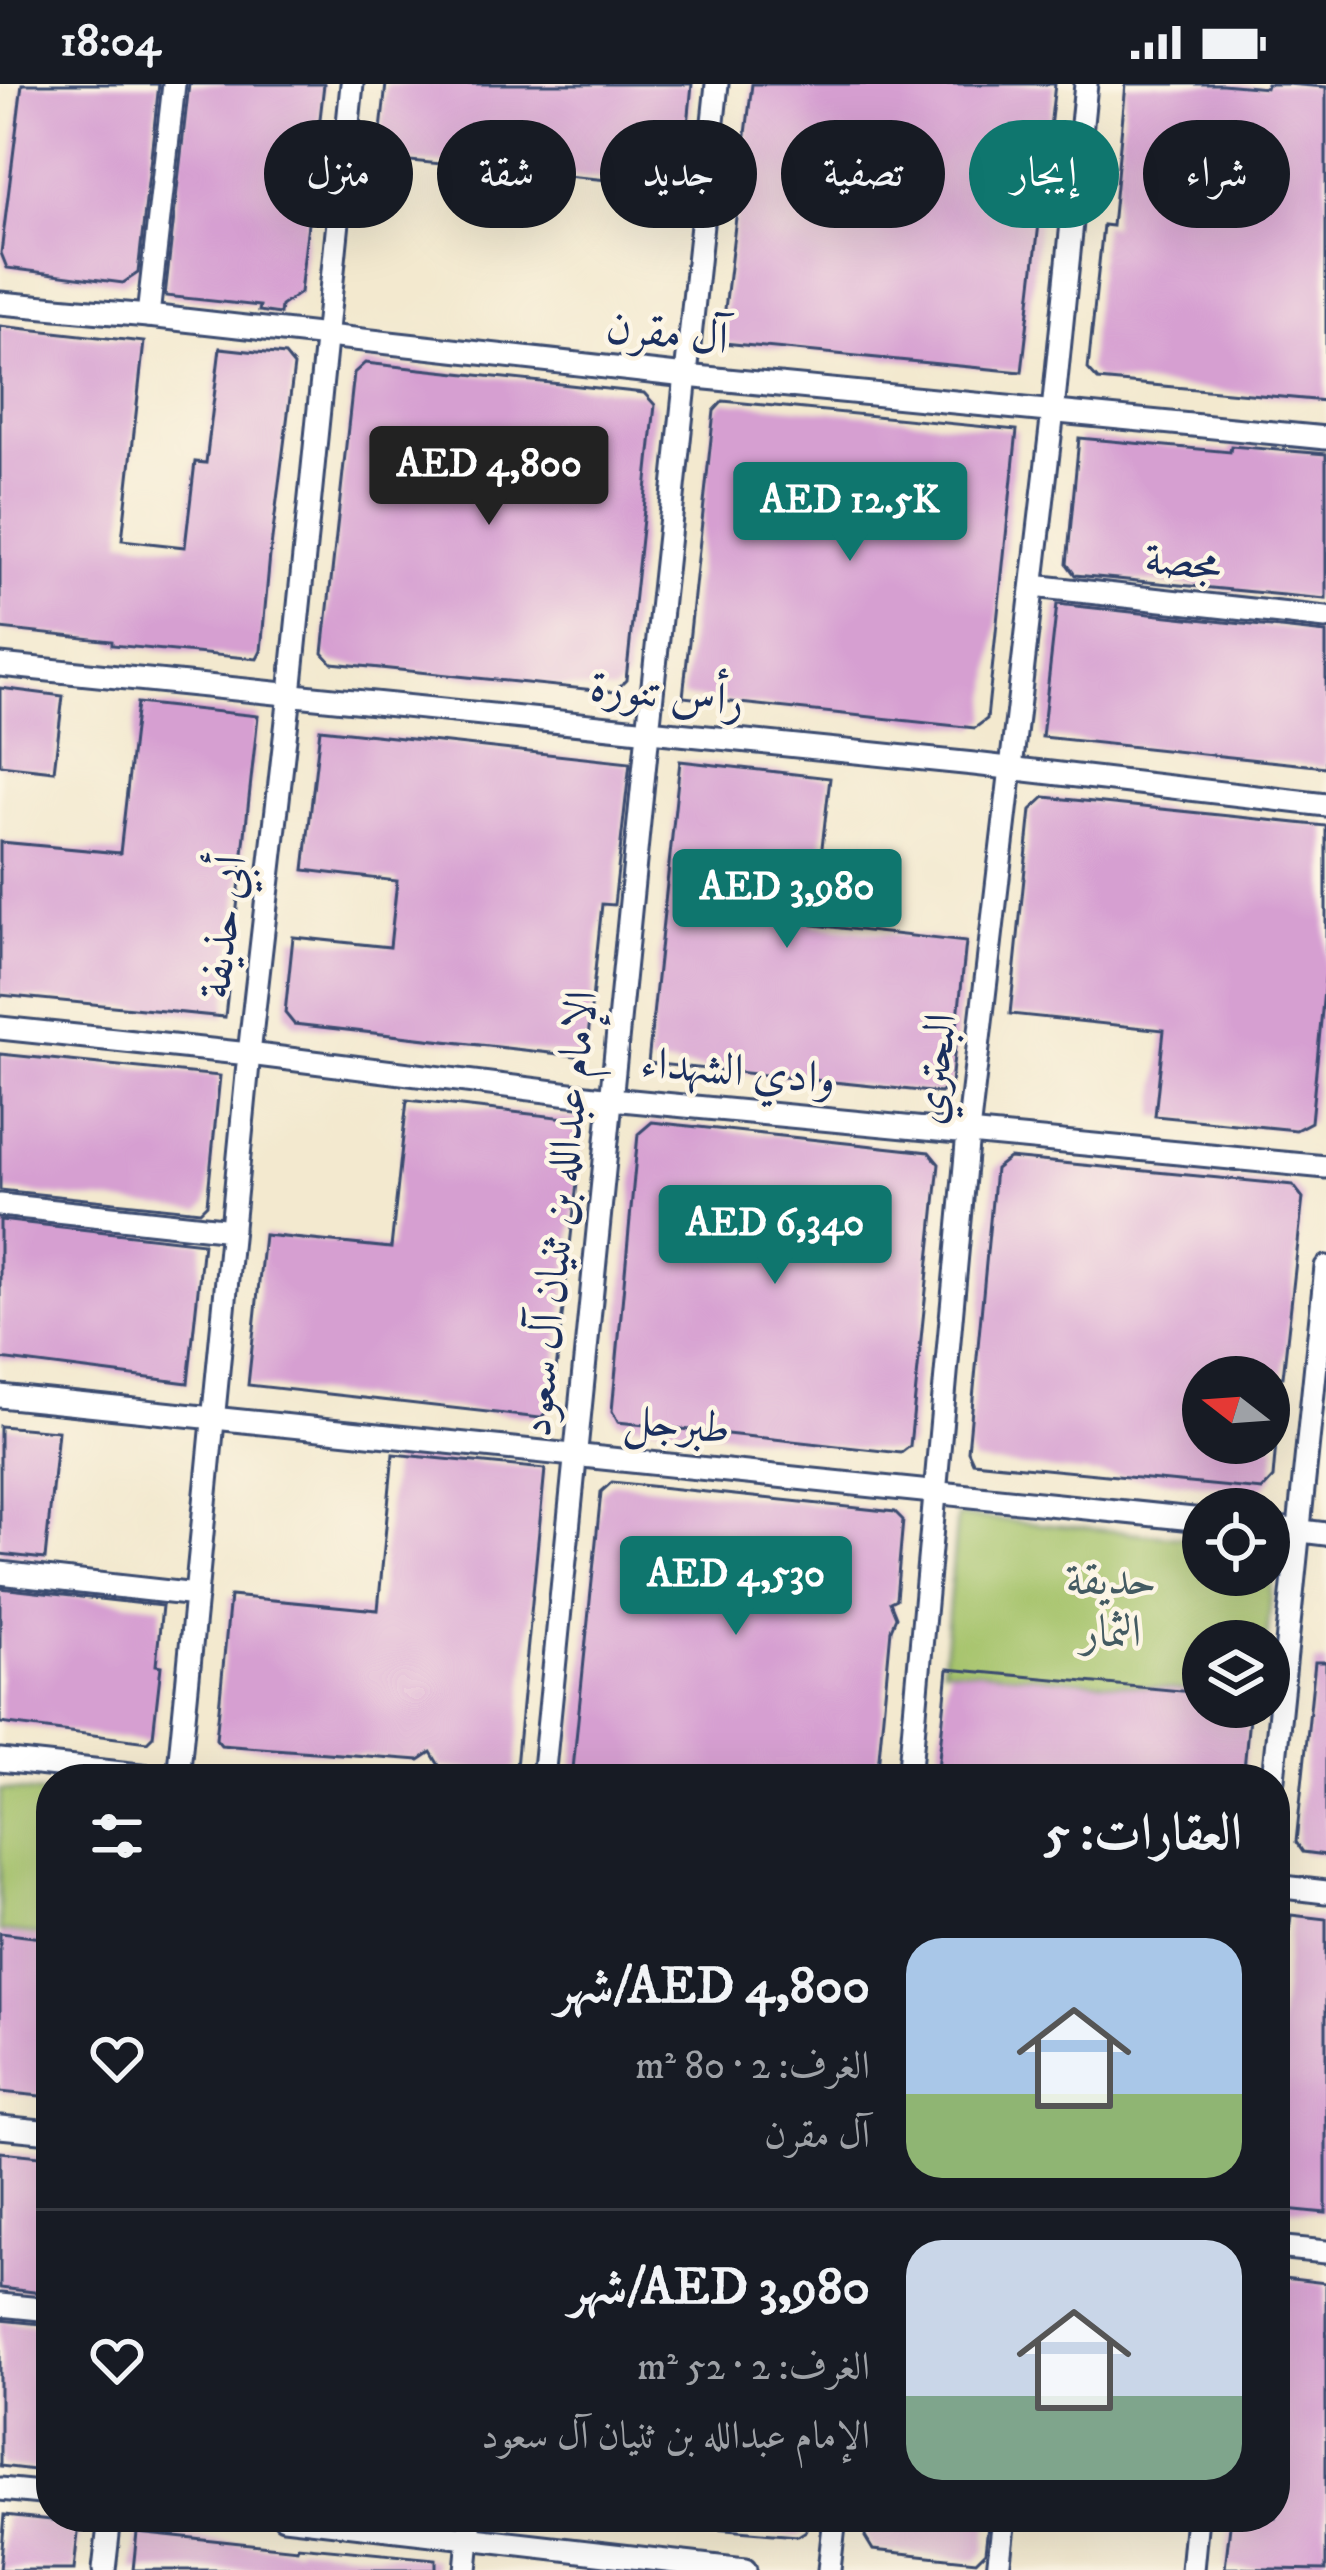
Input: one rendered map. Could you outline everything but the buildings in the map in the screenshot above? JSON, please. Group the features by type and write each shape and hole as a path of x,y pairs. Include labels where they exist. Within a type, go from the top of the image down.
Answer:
{"street":[{"path":"148,316 174,84"},
{"name":"أبي حذيفة","path":"179,1764 352,84"},
{"name":"الإمام عبدالله بن ثنيان آل سعود","path":"544,1764 717,84"},
{"name":"البحتري","path":"910,1764 968,1133 1053,410 1086,84"},
{"name":"آل مقرن","path":"0,303 1326,438"},
{"name":"مجصة","path":"1033,586 1326,617"},
{"name":"رأس تنورة","path":"0,664 1326,805"},
{"name":"وادي الشهداء","path":"0,1028 610,1099 1326,1167"},
{"path":"0,1205 232,1230"},
{"path":"1275,1764 1326,1267"},
{"name":"طبرجل","path":"0,1396 1182,1518"},
{"path":"1290,1529 1326,1534"},
{"path":"0,1574 196,1595"},
{"path":"0,1760 37,1764"},
{"path":"1290,1888 1326,1892"},
{"path":"0,2127 36,2131"},
{"path":"1290,2248 1326,2252"},
{"path":"0,2305 36,2309"},
{"path":"0,2489 36,2493"},
{"path":"104,2570 108,2532"},
{"path":"466,2570 470,2532"},
{"path":"496,2532 745,2570"},
{"path":"829,2570 833,2532"},
{"path":"998,2570 1002,2532"},
{"path":"1192,2570 1196,2532"}],"green space":[{"name":"حديقة الثمار","path":"957,1516 1182,1537 1182,1596 1271,1596 1269,1620 1182,1620 1182,1690 943,1668"},
{"path":"0,1789 36,1793 36,1935 0,1931"}]}
